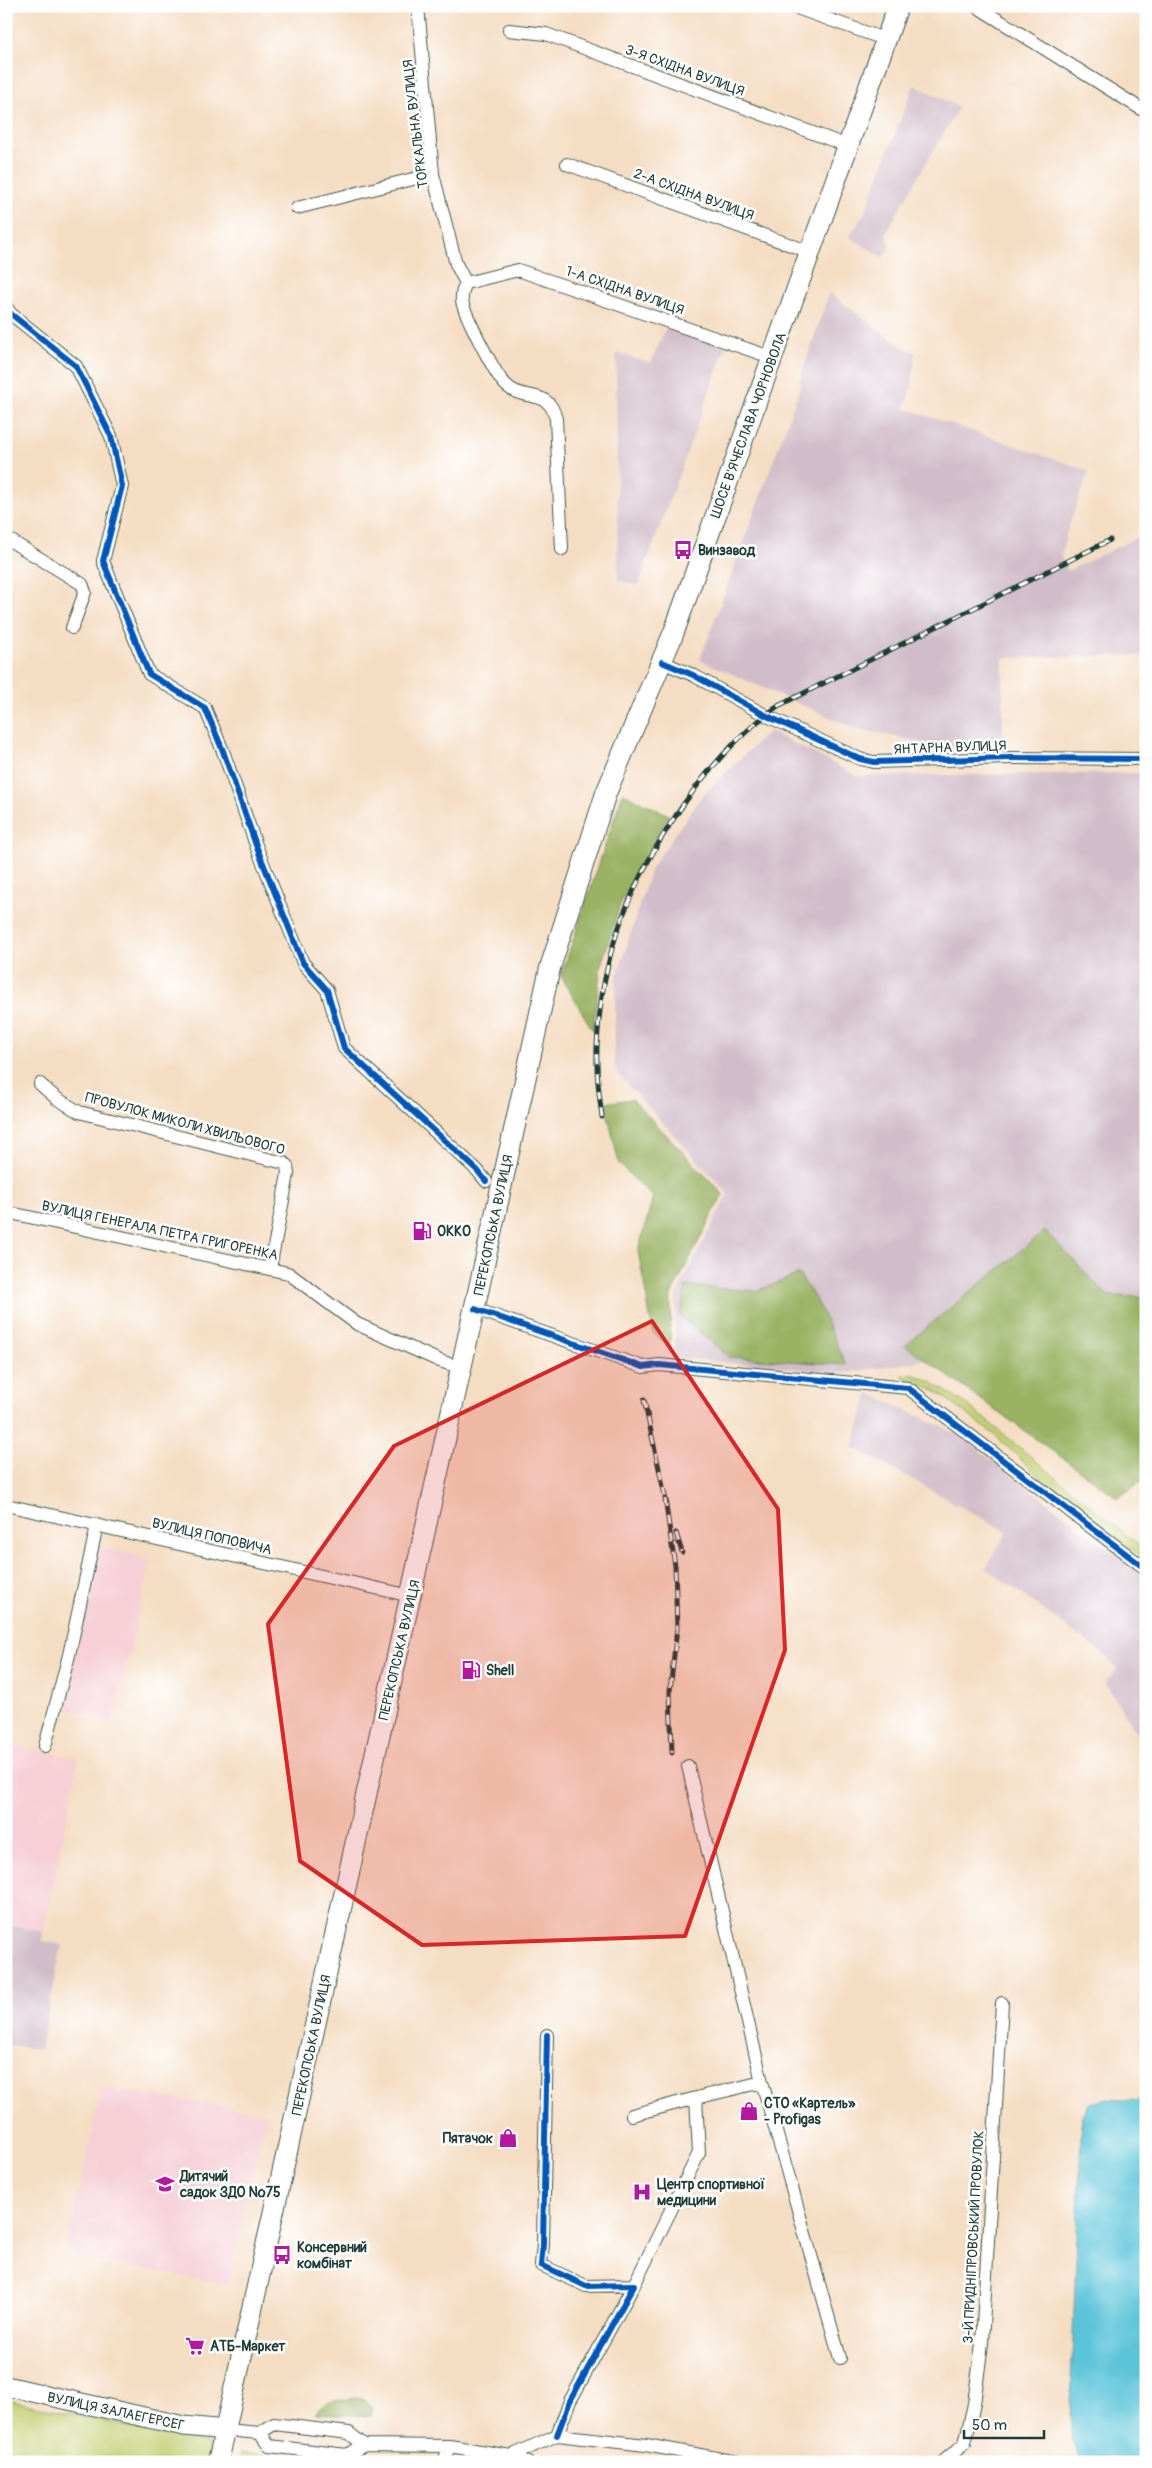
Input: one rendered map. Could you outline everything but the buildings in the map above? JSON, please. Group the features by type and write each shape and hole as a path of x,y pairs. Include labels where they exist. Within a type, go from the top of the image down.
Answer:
{"main road":[{"name":"ШОСЕ В'ЯЧЕСЛАВА ЧОРНОВОЛА","path":"591,840 613,774 662,662 773,358 898,6"},
{"name":"ПЕРЕКОПСЬКА ВУЛИЦЯ","path":"218,2462 550,968 591,840"},
{"name":"ВУЛИЦЯ ЗАЛАЕГЕРСЕГ","path":"6,2386 184,2426 226,2430"}],"street":[{"name":"ТОРКАЛЬНА ВУЛИЦЯ","path":"418,6 433,174 456,264 466,283 462,292 466,316 504,384 520,394 543,397 554,408 562,549"},
{"path":"791,6 886,40"},
{"path":"976,6 1146,112"},
{"name":"3-Я СХІДНА ВУЛИЦЯ","path":"509,30 546,34 848,146"},
{"name":"2-А СХІДНА ВУЛИЦЯ","path":"567,164 810,252"},
{"path":"297,208 433,174"},
{"name":"1-А СХІДНА ВУЛИЦЯ","path":"466,283 518,270 773,358"},
{"path":"6,307 11,314 76,366 111,436 122,486 104,561 149,674 204,708 223,751 257,848 303,964 327,990 344,1048 477,1170 486,1181"},
{"path":"6,538 82,584 86,592 72,628"},
{"name":"ЯНТАРНА ВУЛИЦЯ","path":"662,662 693,675 765,716 860,758 874,762 1010,758 1146,758"},
{"name":"ПРОВУЛОК МИКОЛИ ХВИЛЬОВОГО","path":"40,1084 56,1098 79,1112 284,1163 287,1166 288,1174 270,1268"},
{"name":"ВУЛИЦЯ ГЕНЕРАЛА ПЕТРА ГРИГОРЕНКА","path":"6,1212 270,1268 293,1276 357,1324 440,1361 462,1368"},
{"path":"475,1309 643,1367 659,1365 908,1388 1146,1569"},
{"name":"ВУЛИЦЯ ПОПОВИЧА","path":"6,1505 411,1596"},
{"path":"45,1746 69,1655 97,1525"},
{"path":"688,1766 762,2082 840,2358"},
{"name":"3-Й ПРИДНІПРОВСЬКИЙ ПРОВУЛОК","path":"943,2462 965,2443 974,2404 982,2343 1002,2003"},
{"path":"547,2036 541,2265 586,2286 634,2286"},
{"path":"632,2115 762,2082"},
{"path":"557,2435 570,2401 634,2286 699,2153 696,2098"},
{"path":"226,2430 260,2433 274,2424 349,2433 364,2445"},
{"path":"260,2433 269,2446 347,2454 364,2445 449,2446 511,2456 527,2462"},
{"path":"511,2456 557,2435 646,2445 738,2462"},
{"path":"444,2462 449,2446"}],"highlighted area":[{"path":"652,1321 778,1509 785,1650 685,1936 422,1945 300,1861 268,1624 394,1446"}],"shaded area":[{"path":"914,85 959,107 886,232 890,245 883,257 849,237 865,212"},
{"path":"829,293 901,346 915,352 912,387 904,408 1089,471 1066,534 1061,557 1068,571 1146,533 1146,655 1003,658 1003,749 945,747 854,728 700,660 799,391 801,383 799,382"},
{"path":"666,327 726,347 638,586 618,580 616,353 651,363"},
{"path":"769,731 858,776 1146,773 1146,1484 932,1359 845,1373 675,1358 676,1296 728,1194 618,1074 614,1066 616,980 651,868 701,797"},
{"path":"869,1393 960,1435 1146,1578 1146,1748 1105,1682 1117,1670 1106,1656 986,1568 1007,1532 853,1447"},
{"path":"99,1547 151,1559 113,1721 61,1708"},
{"path":"6,1745 79,1758 43,1932 6,1925"},
{"path":"6,1925 43,1932 42,1941 62,1945 40,2050 6,2044"},
{"name":"Дитячий садок ЗДО №75","path":"102,2087 267,2114 227,2285 65,2254"}],"green space":[{"path":"623,793 669,815 622,899 601,965 593,1031 561,976"},
{"path":"632,1099 723,1194 671,1295 670,1349 653,1333 638,1251 653,1197 619,1164 605,1103"},
{"path":"1045,1231 1108,1296 1146,1297 1146,1478 1118,1498 905,1345"},
{"path":"799,1274 818,1303 846,1365 729,1357 680,1316 686,1286 757,1291"},
{"path":"910,1374 922,1377 965,1403 1146,1551 1146,1560 1064,1500 996,1436 935,1390 912,1383 902,1376"},
{"path":"355,2398 366,2400 373,2407 371,2416 315,2413 328,2402"},
{"path":"6,2400 210,2444 206,2462 6,2462"},
{"path":"240,2453 317,2462 238,2462"}],"water":[{"path":"1104,2099 1146,2101 1146,2462 1082,2462 1072,2441 1070,2407 1082,2116 1089,2104"}],"railway":[{"path":"602,1117 597,1071 598,1029 605,979 617,933 631,896 649,859 671,823 721,757 749,729 778,706 1110,540"},
{"path":"644,1400 667,1505"},
{"path":"665,1499 675,1566 677,1628 670,1691 672,1753"},
{"path":"676,1533 682,1552"}],"cycle path":[{"path":"6,307 11,314 76,366 111,436 122,486 103,561 149,674 205,708 223,751 257,848 303,963 327,990 344,1048 477,1170 486,1181"},
{"path":"662,662 693,675 765,715 860,759 874,762 1010,758 1146,759"},
{"path":"475,1309 643,1367 659,1365 908,1388 1146,1569"},
{"path":"547,2035 541,2265 586,2286 634,2285 570,2401 557,2435"}],"place":[{"name":"Винзавод","path":"683,550"},
{"name":"ОККО","path":"422,1231"},
{"name":"Shell","path":"471,1670"},
{"name":"СТО «Картель» - Profigas","path":"749,2111"},
{"name":"Пятачок","path":"508,2138"},
{"name":"Дитячий садок ЗДО №75","path":"165,2184"},
{"name":"Центр спортивної медицини","path":"642,2192"},
{"name":"Консервний комбінат","path":"282,2255"},
{"name":"АТБ-Маркет","path":"195,2346"}]}
